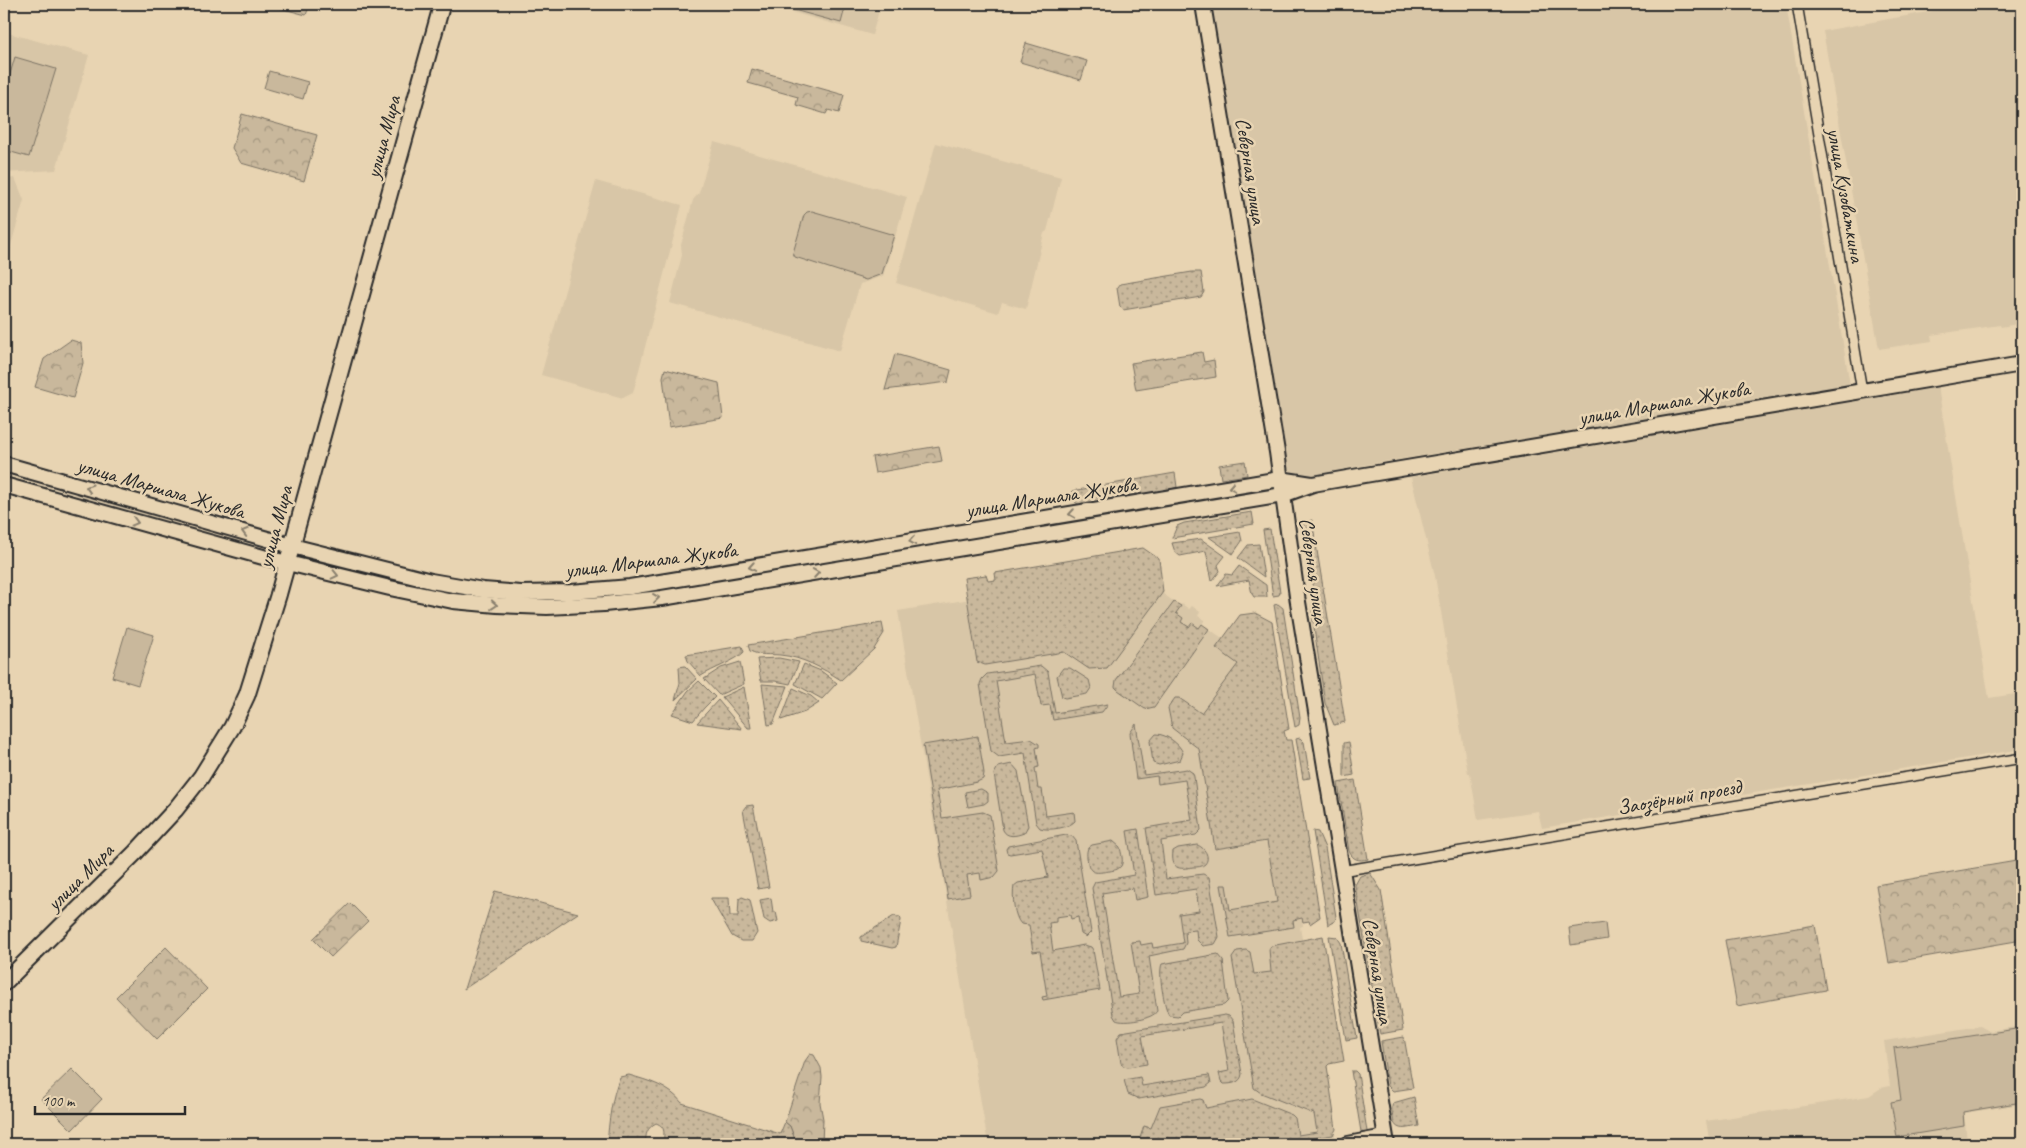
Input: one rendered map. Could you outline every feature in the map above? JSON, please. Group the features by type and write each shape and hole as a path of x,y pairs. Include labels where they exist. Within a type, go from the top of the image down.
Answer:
{"main road":[{"name":"улица Мира","path":"4,983 136,853 175,810 201,777 232,727 247,695 262,651 292,546 442,4"},
{"name":"Северная улица","path":"1203,4 1280,479 1296,596 1386,1141"},
{"name":"улица Маршала Жукова","path":"4,486 287,563 428,596 481,604 572,606 644,600 955,551 1282,495 1313,484 2022,364"},
{"name":"улица Маршала Жукова","path":"4,464 292,546 431,581 483,590 521,592 571,592 630,587 1280,479 1313,484"},
{"path":"48,498 54,478"},
{"path":"1192,494 1194,510"},
{"path":"428,596 431,581"},
{"path":"1348,1144 1386,1141"}],"street":[{"name":"улица Кузоваткина","path":"1797,4 1862,391"},
{"name":"Заозёрный проезд","path":"1341,872 2022,758"}],"shaded area":[{"path":"764,4 881,4 872,35"},
{"path":"1212,4 1786,4 1850,385 1353,467 1305,478 1294,475 1288,467"},
{"path":"1972,4 2013,4 2022,35 2022,323 1931,335 1932,341 1879,349 1823,31"},
{"path":"4,32 89,55 56,170 4,173"},
{"path":"714,142 907,197 883,276 860,284 840,351 670,303 682,255 681,245 693,200 699,193"},
{"path":"936,143 1061,177 1047,231 1044,233 1026,309 1002,302 998,313 896,283"},
{"path":"15,178 24,200 4,269 4,179"},
{"path":"596,181 682,205 633,393 623,398 541,375"},
{"path":"1938,387 1989,698 2022,693 2022,749 1542,828 1538,811 1478,820 1470,773 1468,773 1435,576 1411,477"},
{"path":"1160,568 1162,593 1180,606 1182,604 1189,609 1192,606 1200,612 1198,616 1205,620 1202,624 1231,644 1253,641 1298,919 1302,919 1303,926 1300,927 1335,1136 1283,1144 988,1144 898,611"},
{"path":"1980,1026 1989,1031 2022,1026 2022,1104 1964,1113 1967,1141 1946,1144 1710,1144 1706,1121 1869,1096 1881,1088 1890,1086 1884,1041"}],"green space":[{"path":"265,4 310,4 306,15"},
{"path":"772,4 846,4 841,23"},
{"path":"1026,43 1087,61 1081,80 1020,62"},
{"path":"15,57 56,69 29,157 4,150 4,94"},
{"path":"752,69 844,95 839,113 828,110 826,114 796,105 798,97 748,83"},
{"path":"269,71 308,82 303,99 264,88"},
{"path":"242,114 317,135 304,181 241,163 232,148"},
{"path":"812,211 894,235 882,274 866,280 795,257 793,253 804,215"},
{"path":"1201,272 1204,292 1201,297 1123,310 1120,307 1117,288 1120,284"},
{"path":"71,340 81,343 83,363 73,398 35,387 44,359"},
{"path":"1202,352 1204,362 1214,360 1216,377 1136,390 1131,363"},
{"path":"895,354 951,370 948,382 885,390"},
{"path":"665,369 719,383 723,418 669,427 663,377"},
{"path":"939,446 942,461 875,473 872,457"},
{"path":"1245,461 1247,475 1221,479 1219,465"},
{"path":"1175,473 1177,487 1156,494 1081,506 1075,502 1072,491"},
{"path":"1178,503 1178,506 835,563 834,560"},
{"path":"1252,512 1254,524 1172,538 1177,526 1184,523"},
{"path":"1312,520 1345,722 1334,725 1325,703 1312,614 1313,590 1303,522"},
{"path":"1270,529 1280,592 1279,595 1273,596 1263,530"},
{"path":"1240,532 1242,541 1233,554 1209,537"},
{"path":"1201,539 1225,556 1218,565 1220,571 1212,581 1206,551 1180,556 1175,552 1172,543"},
{"path":"1259,544 1264,577 1238,558 1248,545"},
{"path":"1143,548 1159,559 1163,592 1107,668 1089,669 1064,652 985,665 977,662 964,578 986,575 988,581 996,580 995,573"},
{"path":"1239,566 1266,585 1267,597 1254,597 1249,580 1217,586 1226,574 1232,575"},
{"path":"1174,602 1181,606 1176,613 1183,618 1181,622 1189,627 1192,623 1199,628 1202,624 1209,629 1154,707 1145,709 1115,687 1116,680"},
{"path":"1278,604 1283,608 1300,718 1299,725 1295,727 1274,605"},
{"path":"1255,613 1272,622 1289,729 1284,731 1286,740 1291,740 1320,917 1310,924 1309,921 1303,922 1302,918 1293,920 1294,927 1230,937 1221,885 1226,885 1230,910 1277,902 1267,841 1215,849 1199,749 1172,728 1168,708 1175,698 1179,698 1201,713 1238,664 1216,648 1240,615"},
{"path":"882,623 884,633 874,649 841,680 819,667 788,656 757,654 750,651 748,645"},
{"path":"127,627 154,635 138,685 112,677"},
{"path":"742,646 744,652 741,655 701,676 688,661 686,655"},
{"path":"779,658 799,662 790,684 761,681 757,659"},
{"path":"740,662 744,684 719,695 704,679 721,668"},
{"path":"804,664 821,671 837,683 822,699 795,684"},
{"path":"685,666 697,679 675,700 680,683 679,667"},
{"path":"1041,666 1048,672 1055,713 1108,704 1102,712 1053,720 1050,705 1041,706 1035,674 996,681 1006,742 1031,739 1039,744 1039,747 1036,748 1039,767 1035,768 1038,789 1042,789 1046,816 1074,812 1075,821 1064,827 1053,829 1040,828 1036,823 1025,753 999,757 991,751 980,684 987,674"},
{"path":"1063,668 1070,668 1089,680 1091,688 1087,694 1062,697 1057,676"},
{"path":"699,681 715,697 693,721 672,714 688,691"},
{"path":"762,684 788,686 773,724 768,725"},
{"path":"744,687 751,728 748,728 722,697"},
{"path":"793,688 811,696 819,703 805,712 781,720"},
{"path":"718,700 742,729 697,723"},
{"path":"1136,724 1144,775 1187,769 1193,773 1201,830 1196,835 1161,841 1166,879 1203,874 1209,877 1219,937 1215,944 1203,946 1197,940 1196,930 1185,931 1186,943 1183,949 1149,956 1157,1011 1150,1016 1138,1020 1120,1021 1116,1020 1113,1015 1092,888 1095,882 1134,875 1127,831 1138,829 1148,897 1135,900 1133,888 1102,893 1119,997 1139,994 1131,942 1140,941 1141,945 1152,943 1153,948 1183,943 1179,914 1199,911 1196,889 1156,895 1146,828 1192,820 1185,780 1158,784 1157,776 1136,779 1130,733"},
{"path":"1156,734 1168,738 1179,746 1183,753 1180,760 1159,765 1153,763 1150,741"},
{"path":"978,736 984,773 983,779 977,782 937,790 942,818 983,812 990,815 999,871 994,877 981,880 980,873 967,875 970,895 948,899 923,745"},
{"path":"1300,738 1304,742 1310,778 1303,779 1296,739"},
{"path":"1349,742 1354,775 1344,777 1344,743"},
{"path":"1012,764 1018,771 1028,826 1024,833 1012,836 1003,830 994,774 998,767"},
{"path":"1355,780 1368,859 1364,860 1354,858 1349,851 1338,783"},
{"path":"981,789 988,793 988,801 984,804 968,807 965,792"},
{"path":"753,805 769,887 758,889 743,810 746,806"},
{"path":"1313,831 1318,832 1325,848 1336,917 1335,921 1328,925"},
{"path":"1066,835 1072,836 1076,841 1091,932 1086,937 1081,934 1078,917 1071,919 1070,915 1056,917 1056,922 1049,923 1053,951 1084,945 1091,947 1100,990 1043,1000 1042,997 1047,996 1040,951 1033,952 1029,925 1021,924 1019,921 1015,912 1013,895 1014,886 1018,883 1048,877 1042,849 1010,854 1007,853 1006,849 1008,846"},
{"path":"1113,841 1120,847 1121,866 1116,870 1093,872 1089,867 1088,848 1092,845"},
{"path":"1197,845 1207,855 1205,864 1199,867 1183,868 1174,865 1173,851 1178,848"},
{"path":"2022,860 2022,940 1889,963 1876,885"},
{"path":"1370,873 1381,890 1403,1030 1380,1034 1355,885 1360,876"},
{"path":"495,891 578,913 464,989"},
{"path":"742,897 750,900 757,933 752,941 741,941 732,936 711,899 729,898 730,916 738,916 739,899"},
{"path":"771,898 773,912 776,912 778,921 770,923 764,919 760,900"},
{"path":"350,903 368,921 331,957 313,939"},
{"path":"894,916 900,917 901,920 896,947 892,948 861,941 861,937"},
{"path":"1605,923 1607,939 1571,945 1569,928"},
{"path":"1815,925 1826,990 1737,1006 1725,940"},
{"path":"1323,936 1344,1061 1327,1066 1336,1129 1333,1135 1278,1144 1138,1144 1144,1126 1151,1128 1160,1106 1200,1099 1203,1100 1206,1108 1252,1099 1292,1115 1295,1118 1298,1135 1317,1132 1314,1114 1261,1093 1254,1088 1232,958 1237,951 1246,950 1250,952 1254,974 1271,972 1269,949 1271,946"},
{"path":"1329,936 1337,937 1341,943 1357,1038 1346,1040"},
{"path":"166,947 207,989 157,1039 116,997"},
{"path":"1218,954 1223,960 1228,1001 1224,1005 1182,1012 1178,1016 1169,1015 1162,990 1162,964"},
{"path":"1225,1015 1229,1016 1233,1021 1242,1074 1236,1082 1224,1084 1221,1081 1219,1073 1229,1071 1221,1023 1142,1036 1147,1064 1128,1067 1123,1066 1121,1063 1117,1038 1121,1032"},
{"path":"2022,1028 2022,1102 1963,1112 1964,1126 1897,1137 1891,1102 1901,1100 1894,1048"},
{"path":"1404,1037 1413,1088 1393,1091 1388,1086 1381,1041"},
{"path":"810,1054 814,1055 821,1068 822,1144 797,1144 790,1126 785,1122 805,1061"},
{"path":"72,1069 102,1099 72,1130 41,1099"},
{"path":"1351,1071 1355,1071 1358,1074 1369,1144 1363,1144"},
{"path":"629,1075 665,1088 682,1103 780,1134 785,1122 790,1126 797,1144 664,1144 663,1129 656,1123 647,1132 646,1144 607,1144 614,1093 620,1077"},
{"path":"1209,1075 1211,1083 1206,1087 1139,1099 1128,1094 1124,1080 1140,1077 1142,1086"},
{"path":"1414,1097 1419,1126 1399,1128 1394,1123 1393,1103"}]}
